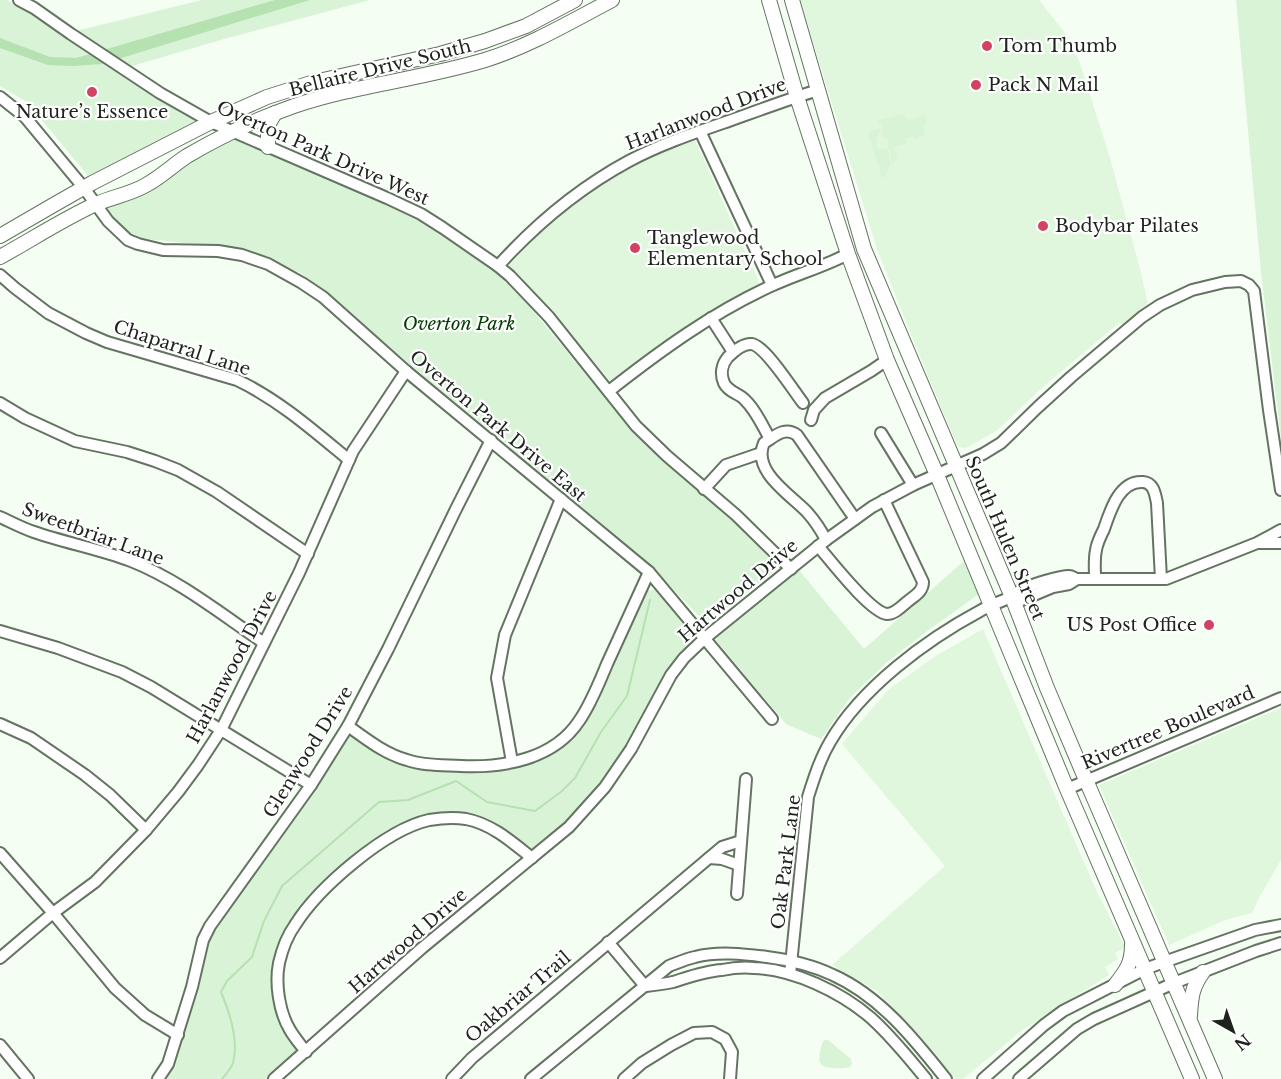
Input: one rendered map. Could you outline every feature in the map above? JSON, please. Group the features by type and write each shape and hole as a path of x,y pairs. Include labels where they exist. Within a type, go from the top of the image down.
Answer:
{"main road":[{"name":"Bellaire Drive South","path":"0,236 84,188 211,122 267,97 314,82 471,46 526,26 575,0"},
{"name":"Bellaire Drive South","path":"0,257 96,204 146,185 186,157 275,113 324,97 483,61 534,42 612,0"},
{"path":"769,0 797,97 848,254 887,360 992,605 1067,789 1192,1079"},
{"name":"South Hulen Street","path":"792,0 864,249 1047,688 1215,1079"},
{"path":"526,26 534,42"},
{"path":"360,72 362,88"},
{"path":"268,147 268,125 275,113"},
{"path":"841,229 854,247 864,249"},
{"path":"848,254 858,256 875,277"},
{"path":"1115,985 1126,971 1132,957 1132,939"},
{"path":"1190,1018 1191,995 1196,981 1208,970"},
{"path":"1181,1055 1199,1079"}],"street":[{"name":"Overton Park Drive West","path":"20,0 36,4 77,38 160,93 211,122 421,214 498,266 549,317 636,426 704,489 736,515 791,569"},
{"name":"Harlanwood Drive","path":"498,266 545,218 591,184 632,159 671,141 818,90"},
{"name":"Overton Park Drive East","path":"0,97 25,117 84,188 112,226 128,240 163,250 218,251 242,255 268,264 302,282 322,297 406,371 649,572 772,719"},
{"path":"700,131 772,285"},
{"path":"609,391 681,337 711,318 772,285 829,264 848,254"},
{"name":"Chaparral Lane","path":"0,275 48,313 86,333 107,342 237,380 251,387 294,414 349,460"},
{"name":"Hartwood Drive","path":"274,1079 422,948 569,827 604,788 631,749 671,675 684,658 705,638 822,543 872,507 1001,443 1071,377 1142,317 1160,305 1183,293 1236,281 1249,285 1254,291 1281,490"},
{"path":"711,318 733,352"},
{"path":"770,439 746,400 733,392 724,382 722,375 724,362 733,352 750,344 759,347 803,403"},
{"path":"811,420 814,410 825,398 887,360"},
{"name":"Harlanwood Drive","path":"0,958 53,913 95,882 146,830 198,765 221,730 308,554 349,460 406,371"},
{"path":"0,403 25,418 75,441 127,452 178,470 217,492 308,554"},
{"path":"855,519 801,439 793,432 782,432 764,443 762,457 773,481 807,512 822,543 868,602 888,614 894,613 921,591 923,582 884,500"},
{"path":"881,433 914,485"},
{"name":"Glenwood Drive","path":"158,1079 168,1064 178,1035 203,940 210,926 311,785 348,726 491,440"},
{"path":"704,489 726,465 762,457"},
{"path":"1095,578 1096,550 1116,498 1130,485 1141,482 1147,483 1155,491 1161,579"},
{"path":"512,762 497,678 500,657 506,635 561,499"},
{"name":"Sweetbriar Lane","path":"0,516 32,531 120,558 171,580 264,643"},
{"name":"Oak Park Lane","path":"790,974 808,797 817,769 829,742 854,709 898,666 937,637 992,605 1011,597 1022,600 1053,587 1069,584 1077,579 1172,577 1257,543 1281,530"},
{"name":"Oak Park Lane","path":"1257,543 1281,543"},
{"path":"348,726 385,751 407,760 427,764 473,766 504,764 536,756 551,749 563,740 580,721 588,707 649,572"},
{"path":"0,631 58,648 122,672 151,687 311,785"},
{"name":"Rivertree Boulevard","path":"1067,789 1281,698"},
{"path":"0,724 31,738 85,775 110,795 146,830"},
{"path":"737,894 746,779"},
{"path":"306,1052 289,1029 284,1017 278,992 279,965 294,925 347,868 389,838 414,825 440,818 465,819 481,824 498,832 532,858"},
{"name":"Oakbriar Trail","path":"452,1079 472,1058 722,847 741,841"},
{"path":"0,853 115,988 146,1015 178,1035"},
{"path":"709,858 722,859 739,866"},
{"path":"983,1079 1063,1011 1145,969 1255,930 1281,925"},
{"path":"1208,970 1238,951 1237,937"},
{"path":"609,942 645,986"},
{"path":"1019,1079 1077,1029 1094,1019 1174,983 1281,943"},
{"path":"531,1079 669,966 694,957 714,954 753,955 792,961 833,975 854,986 896,1021 948,1078"},
{"path":"645,986 670,983 720,970 755,968 790,974 838,995 870,1017 926,1079"},
{"path":"624,1079 642,1063 671,1045 694,1033 712,1032 725,1039 732,1052 730,1079"},
{"path":"0,1045 21,1077"}],"shaded area":[{"path":"275,0 310,0 102,64 48,65 0,48 0,38 50,57 76,58"},
{"path":"800,0 1039,0 1069,38 1080,63 1110,158 1148,304 1123,324 1119,323 1044,386 996,431 966,448 959,447 956,443 877,249"},
{"name":"Tanglewood Elementary School","path":"694,138 760,284 689,324 610,381 539,297 508,266 543,230 582,197 633,165"},
{"path":"983,629 1096,890 1125,947 1115,953 1118,959 1105,967 1109,975 1025,1028 963,1079 955,1079 877,991 832,965 945,866 842,744 888,690 934,657"},
{"path":"1281,708 1281,860 1252,913 1225,920 1169,945 1099,785"}],"green space":[{"path":"0,0 7,0 18,6 197,122 89,177 27,102 0,86"},
{"path":"202,0 370,0 132,66 76,31"},
{"path":"1236,0 1281,0 1281,438 1261,272"},
{"path":"902,114 909,120 926,115 927,121 923,128 925,131 924,135 915,139 914,136 906,139 907,143 894,147 898,158 892,162 888,140 881,135 883,127 877,121"},
{"path":"881,128 876,145 879,149 886,148 891,163 882,178 868,132"},
{"name":"Overton Park","path":"234,138 432,227 489,266 524,300 607,400 656,453 744,530 778,568 707,624 662,578 301,273 244,251 144,239 126,231 108,213 107,209 111,204 172,174"},
{"path":"965,560 979,594 887,662 849,699 821,739 786,724 714,638 799,570 864,649"},
{"path":"658,589 689,627 691,634 688,646 670,666 621,757 599,789 580,811 530,852 502,827 481,823 457,812 422,816 385,831 335,871 290,927 273,988 279,1024 297,1050 295,1056 268,1079 167,1079 182,1040 211,925 293,821 350,736 410,767 460,772 492,772 536,761 561,748 598,703 647,591"},
{"path":"824,1040 828,1040 851,1059 850,1067 830,1068 821,1064 819,1056"}],"waterway":[{"path":"222,1079 233,1063 235,1045 230,1018 221,992 227,981 252,957 264,921 282,886 379,802 408,800 456,781 487,802 535,811 562,791 575,778 601,732 627,696 650,600"}],"place":[{"name":"Tom Thumb","path":"987,46"},
{"name":"Pack N Mail","path":"976,85"},
{"name":"Nature’s Essence","path":"92,92"},
{"name":"Bodybar Pilates","path":"1043,226"},
{"name":"Tanglewood Elementary School","path":"635,248"},
{"name":"US Post Office","path":"1209,625"}]}
